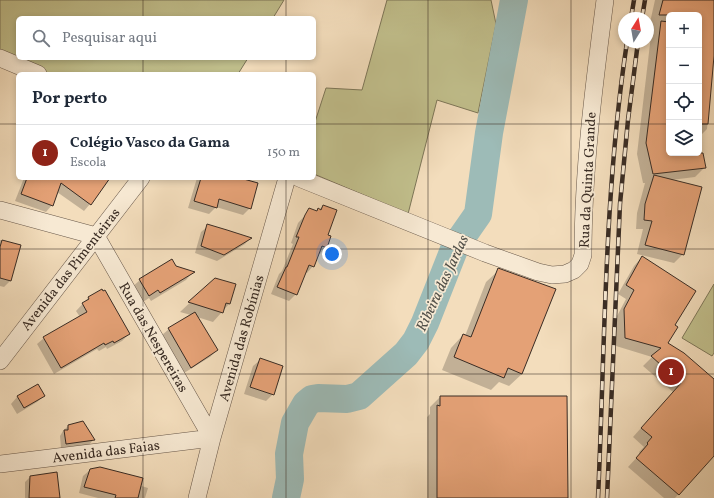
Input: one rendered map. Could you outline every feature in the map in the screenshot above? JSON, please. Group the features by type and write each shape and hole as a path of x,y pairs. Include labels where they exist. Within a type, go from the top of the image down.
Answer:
{"street":[{"name":"Rua da Quinta Grande","path":"304,180 469,245 484,253 532,270 552,275 565,274 574,270 580,264 583,255 585,178 592,103 605,0"},
{"path":"0,58 33,72"},
{"name":"Avenida das Pimenteiras","path":"0,361 139,180"},
{"name":"Avenida das Robínias","path":"198,498 212,438 286,180"},
{"path":"0,210 96,236"},
{"name":"Rua das Nespereiras","path":"96,236 212,438"},
{"name":"Avenida das Faias","path":"0,464 212,438"}],"shaded area":[{"path":"0,0 284,0 274,16 16,16 16,60 247,60 239,72 24,72 0,61"},
{"path":"387,0 491,0 496,24 478,113 437,100 408,214 316,175 316,119 326,88 362,90"},
{"path":"714,284 714,353 712,356 682,338"}],"building":[{"path":"663,0 714,0 714,56 708,124 702,124 702,12 666,12 666,15 659,15"},
{"path":"661,21 666,22 666,156 702,156 703,153 706,168 653,174 646,143"},
{"path":"654,175 702,187 684,255 645,245 652,221 644,220 645,204"},
{"path":"26,180 109,180 91,205 61,183 53,206 21,194"},
{"path":"200,180 247,180 258,183 251,209 219,199 217,208 194,201"},
{"path":"323,205 337,210 328,235 331,236 327,248 322,246 314,267 309,265 297,295 277,287 299,237 296,237 305,215 309,208 317,211 318,208 321,210"},
{"path":"207,224 252,238 224,255 201,246"},
{"path":"2,240 21,245 11,281 0,278 0,247"},
{"path":"642,256 696,291 675,325 678,327 668,343 684,353 714,379 714,456 679,495 636,458 652,437 641,428 681,383 651,356 661,348 625,338 624,309 634,290 626,285"},
{"path":"172,259 176,266 195,272 160,293 158,290 149,296 139,279"},
{"path":"498,268 556,289 522,374 508,368 504,378 454,357 463,334 471,337"},
{"path":"215,278 236,284 230,304 226,303 223,313 188,302"},
{"path":"102,289 103,291 105,290 130,334 114,343 113,341 105,345 104,343 61,368 43,337 87,312 82,303 89,299 88,297"},
{"path":"195,312 218,350 191,368 168,328"},
{"path":"260,358 283,366 274,395 250,387"},
{"path":"38,384 45,396 24,408 17,396"},
{"path":"440,396 567,396 568,498 437,498 437,405 440,406"},
{"path":"83,421 95,440 66,444 64,430 68,430 68,425"},
{"path":"100,467 143,478 138,498 115,498 116,495 84,487 90,469"},
{"path":"57,472 60,498 29,498 30,476"}],"waterway":[{"name":"Ribeira das Jardas","path":"286,498 290,479 289,454 295,423 306,404 312,399 318,398 347,399 359,396 406,354 416,341 425,323 455,247 478,214 489,133 514,0"}],"railway":[{"path":"632,12 634,0"},
{"path":"643,12 645,0"},
{"path":"598,498 606,270 619,99 626,48"},
{"path":"607,498 620,204 628,120 637,48"}],"place":[{"name":"Colégio Vasco da Gama","path":"671,372"}]}
